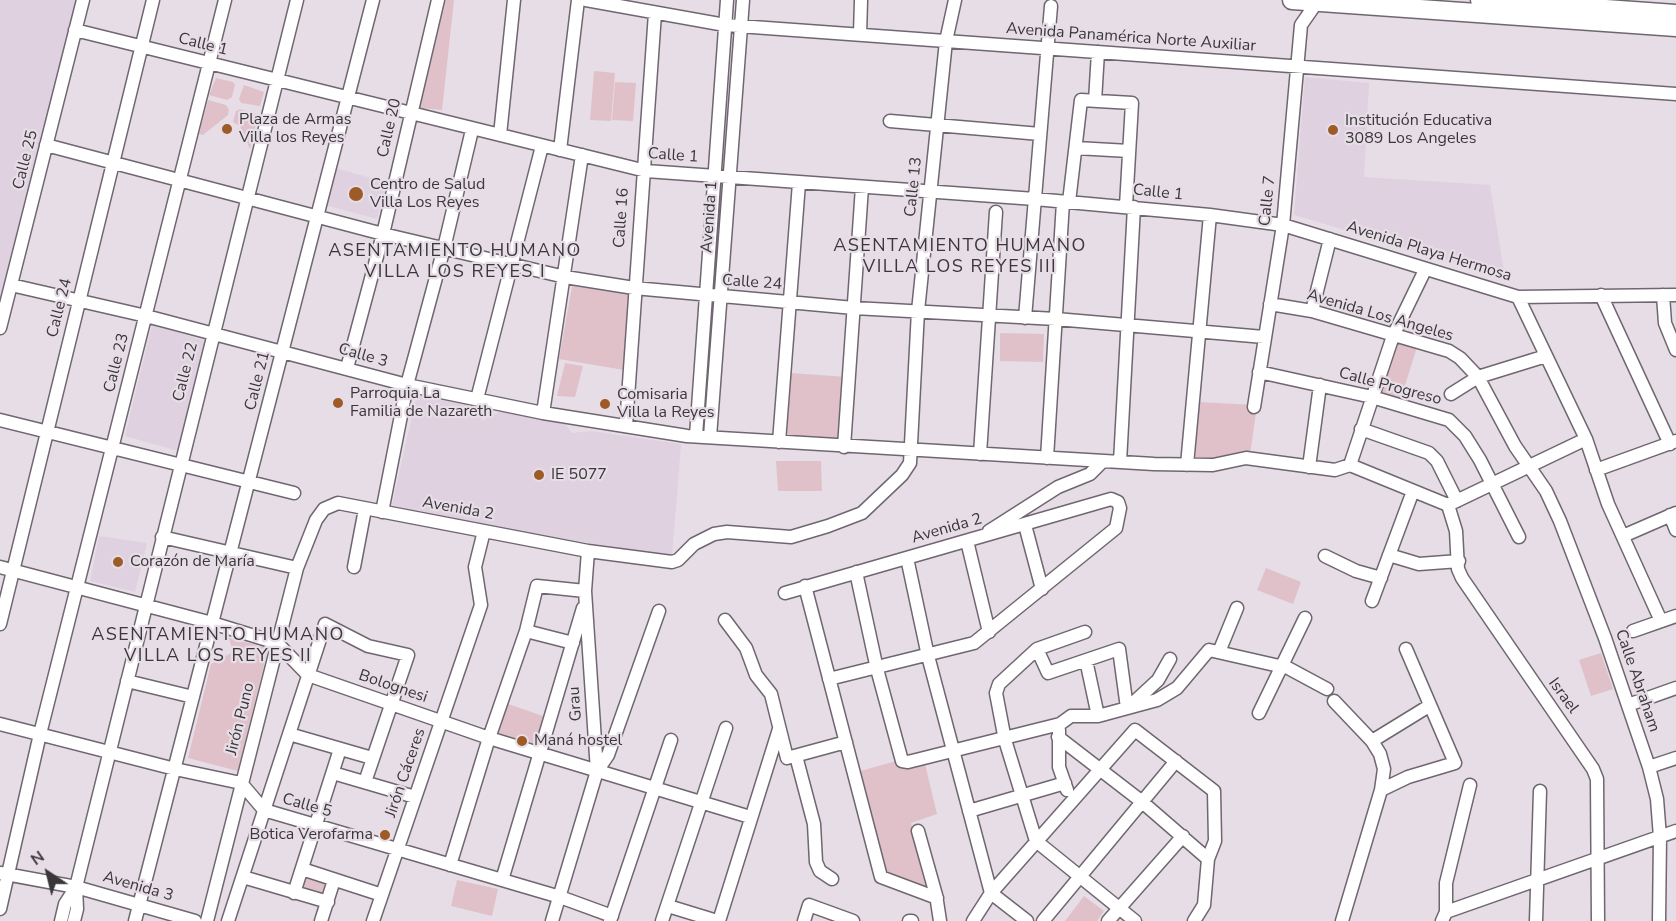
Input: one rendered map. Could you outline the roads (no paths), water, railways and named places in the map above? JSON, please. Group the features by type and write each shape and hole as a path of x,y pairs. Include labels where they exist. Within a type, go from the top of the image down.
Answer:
{"highway":[{"path":"1292,0 1676,27"},
{"path":"1480,0 1676,14"}],"street":[{"name":"Calle 25","path":"0,328 83,0"},
{"name":"Calle 24","path":"0,624 153,0"},
{"name":"Calle 23","path":"0,909 5,874 225,0"},
{"name":"Calle 22","path":"76,887 179,465 297,0"},
{"name":"Calle 21","path":"135,921 373,0"},
{"name":"Calle 20","path":"347,368 383,234 438,0"},
{"path":"500,135 514,0"},
{"path":"560,150 578,0"},
{"name":"Avenida Panamérica Norte Auxiliar","path":"586,0 725,25 1676,94"},
{"name":"Avenida 1","path":"696,436 727,0"},
{"name":"Avenida 1","path":"710,437 743,0"},
{"path":"860,34 861,0"},
{"name":"Calle 13","path":"912,450 918,311 946,41 955,0"},
{"name":"Calle 7","path":"1254,407 1283,225 1300,25 1317,2"},
{"path":"1025,318 1051,6"},
{"name":"Calle 16","path":"626,426 655,13"},
{"name":"Calle 1","path":"75,30 643,171 1130,207 1283,225"},
{"path":"1095,101 1098,52"},
{"path":"1047,458 1066,202 1076,148 1081,100 1132,103 1120,462"},
{"path":"890,121 1040,134"},
{"path":"382,512 407,385 444,248 472,130"},
{"name":"Calle 24","path":"46,145 180,178 383,234 565,277 634,288 854,308 1056,319 1264,337"},
{"path":"477,399 542,146"},
{"path":"1076,148 1129,151"},
{"path":"543,413 582,155"},
{"path":"779,442 799,183"},
{"path":"844,447 862,187"},
{"path":"980,454 991,316 996,212"},
{"path":"1187,465 1210,215"},
{"name":"Avenida Playa Hermosa","path":"1283,225 1518,297 1670,295"},
{"path":"1312,311 1329,238"},
{"path":"1425,270 1393,336 1350,465 1413,491 1453,503 1586,439"},
{"name":"Calle 3","path":"11,285 146,316 407,385 543,413 696,436 1103,462 1212,465 1246,458 1335,471 1350,465"},
{"path":"1670,295 1665,323 1676,350"},
{"path":"1596,470 1673,443 1602,296"},
{"path":"1518,297 1586,439 1623,536 1661,621"},
{"name":"Avenida Los Angeles","path":"1270,304 1312,311 1449,351 1460,358 1478,377 1528,467"},
{"path":"1451,394 1478,377 1546,356"},
{"name":"Calle Progreso","path":"1258,372 1372,397 1449,420 1465,436 1519,537"},
{"path":"1309,467 1320,385"},
{"path":"0,420 294,493"},
{"name":"Israel","path":"1361,429 1429,453 1437,462 1453,503 1458,569 1462,578 1593,769 1599,788 1598,921"},
{"name":"Avenida 2","path":"338,503 588,551 672,562 678,560 694,544 714,534 727,532 791,537 862,513 902,475 910,463 912,450"},
{"path":"989,632 973,539 1058,487 1090,474 1103,462"},
{"name":"Calle Abraham","path":"1528,467 1546,491 1560,521 1649,767 1657,799 1660,837 1659,921"},
{"path":"1372,601 1413,491"},
{"name":"Avenida 2","path":"785,593 1111,499 1118,502 1120,508 1116,528 1042,589"},
{"name":"Jirón Puno","path":"207,921 297,568 316,520 324,509 338,503"},
{"path":"354,567 365,509"},
{"path":"1623,536 1673,514 1676,530"},
{"path":"829,679 877,669 974,643 989,632 1042,589 1025,525"},
{"name":"Jirón Cáceres","path":"373,921 481,605 475,567 484,531"},
{"path":"162,537 297,568"},
{"name":"Grau","path":"552,921 597,771 586,595 588,551"},
{"path":"1389,555 1419,564 1459,561"},
{"path":"1325,556 1356,571 1381,578"},
{"path":"907,558 928,656 992,893 1027,921"},
{"name":"Bolognesi","path":"0,567 212,622 277,643 308,675 489,738 750,817"},
{"path":"856,572 877,669 902,761 908,762 1005,740 1059,731"},
{"path":"450,865 489,738 526,631 537,586 586,595 502,880"},
{"path":"805,586 881,877 937,898"},
{"path":"1219,652 1237,608"},
{"path":"597,771 608,755 660,611"},
{"path":"1633,631 1676,616"},
{"path":"1259,713 1305,618"},
{"path":"725,620 746,648 756,675 771,694 787,758 846,742"},
{"path":"228,921 325,624 368,646 408,654 365,782"},
{"path":"526,631 573,643"},
{"path":"1085,632 1037,649 999,684 996,693 1005,740 1036,841 1136,921"},
{"path":"1037,649 1048,674 1119,650 1127,708"},
{"path":"1381,790 1408,777 1455,763 1406,649"},
{"path":"1071,802 1059,767 1059,731 1071,716 1098,716 1167,695 1177,688 1209,650 1288,668 1327,689"},
{"path":"1127,708 1158,680 1170,659"},
{"path":"1086,660 1098,716"},
{"path":"127,681 193,697"},
{"path":"1628,705 1676,688"},
{"path":"1334,700 1372,741 1380,754 1384,769 1381,790 1342,921"},
{"path":"1372,741 1429,706"},
{"path":"0,724 175,769 241,783"},
{"path":"662,921 726,728"},
{"path":"668,906 718,921 779,728"},
{"path":"973,921 992,893 1036,841 1135,730 1214,791 1215,841 1208,859 1203,905 1194,921"},
{"path":"1059,731 1099,768 1208,859"},
{"path":"289,734 372,758"},
{"path":"611,920 671,740"},
{"path":"294,893 340,749"},
{"path":"796,756 814,824 816,862 820,871 832,879"},
{"path":"1649,767 1676,758"},
{"path":"1043,921 1176,761"},
{"path":"333,772 415,797"},
{"name":"Calle 5","path":"241,783 264,810 560,897 611,920"},
{"path":"969,811 1065,783"},
{"path":"1470,785 1446,883 1444,916 1539,879 1676,831"},
{"path":"1536,921 1540,791"},
{"path":"918,831 937,898 940,921"},
{"path":"1108,921 1183,836"},
{"path":"302,869 382,895"},
{"name":"Avenida 3","path":"5,874 76,887 195,921"},
{"path":"243,877 328,902"},
{"path":"321,921 334,880"},
{"path":"61,921 65,904 76,887"},
{"path":"74,921 77,909 76,887"},
{"path":"804,921 809,905 853,921"}],"place":[{"name":"Plaza de Armas Villa los Reyes","path":"227,129"},
{"name":"Institución Educativa 3089 Los Angeles","path":"1333,130"},
{"name":"Centro de Salud Villa Los Reyes","path":"356,194"},
{"name":"Parroquia La Familia de Nazareth","path":"338,403"},
{"name":"Comisaria Villa la Reyes","path":"605,404"},
{"name":"IE 5077","path":"539,475"},
{"name":"Corazón de María","path":"118,562"},
{"name":"Maná hostel","path":"522,741"},
{"name":"Botica Verofarma","path":"385,835"}],"district":[{"name":"ASENTAMIENTO HUMANO VILLA LOS REYES III","path":"960,257"},
{"name":"ASENTAMIENTO HUMANO VILLA LOS REYES I","path":"455,262"},
{"name":"ASENTAMIENTO HUMANO VILLA LOS REYES II","path":"218,646"}]}
